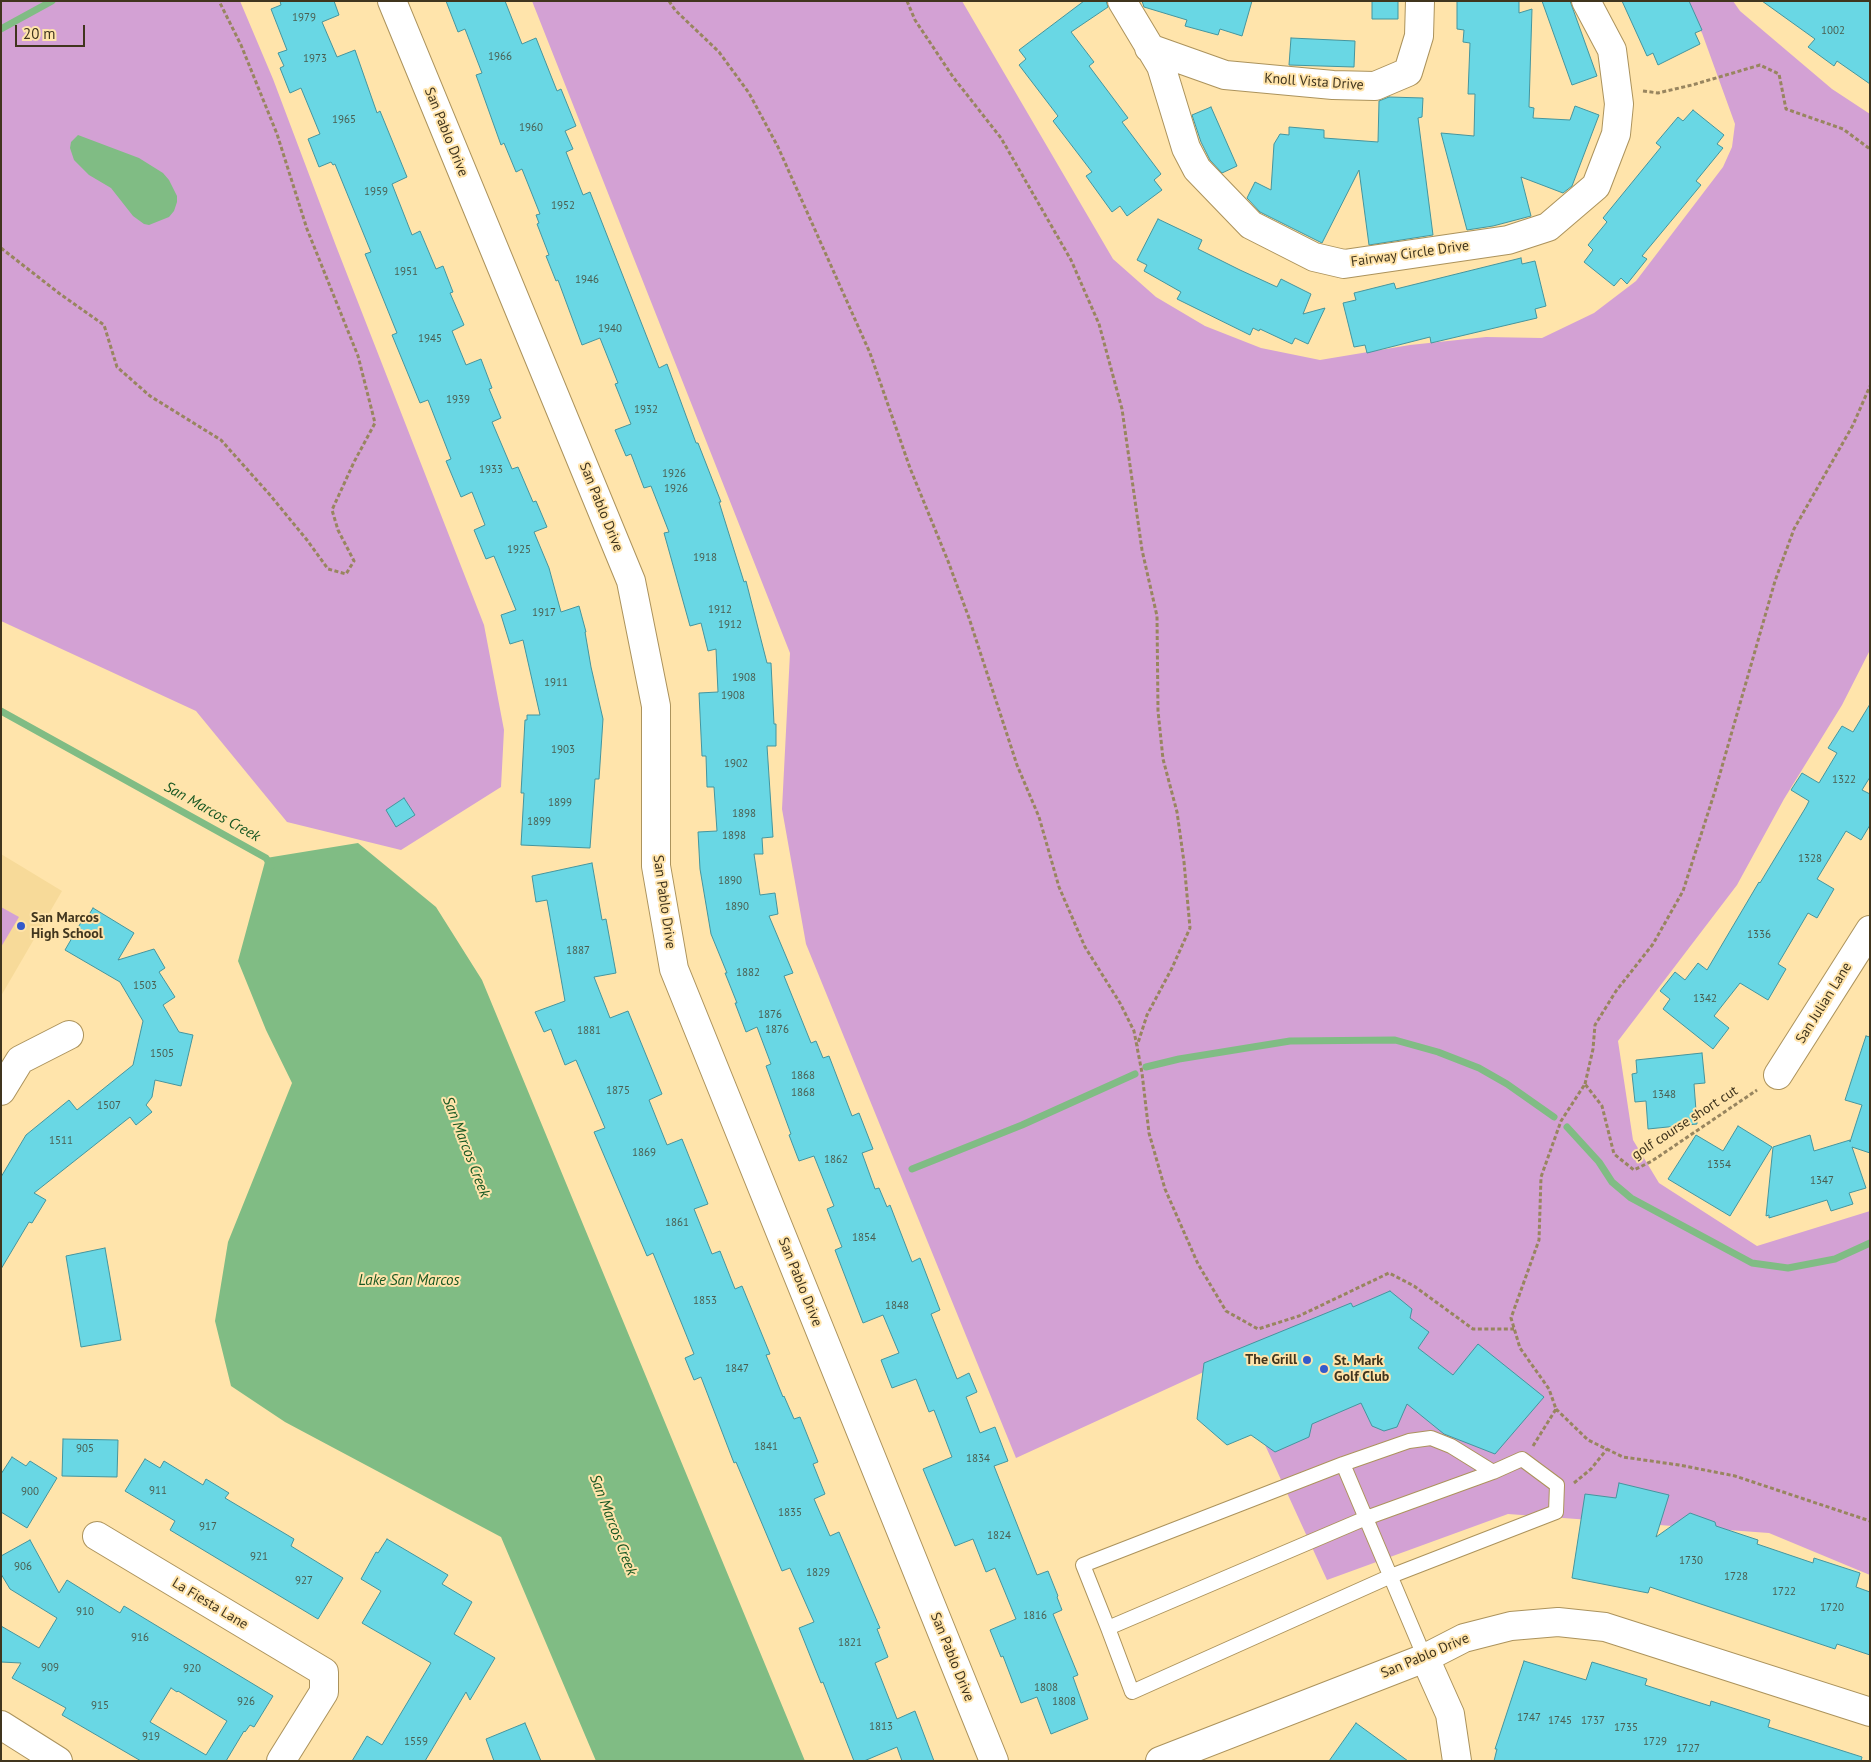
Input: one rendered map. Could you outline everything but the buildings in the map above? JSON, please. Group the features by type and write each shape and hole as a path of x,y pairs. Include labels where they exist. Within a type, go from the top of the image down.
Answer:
{"street":[{"name":"San Pablo Drive","path":"392,1 631,581 656,706 656,866 674,969 994,1761"},
{"name":"Fairway Circle Drive","path":"1122,1 1160,66 1186,148 1197,170 1251,225 1314,257 1344,264 1508,240 1548,227 1596,186 1616,134 1619,104 1612,50 1586,1"},
{"name":"Knoll Vista Drive","path":"1150,48 1225,75 1333,86 1375,86 1408,72 1419,36 1420,1"},
{"name":"San Julian Lane","path":"1778,1075 1870,930"},
{"path":"1,1091 20,1060 69,1035"},
{"name":"La Fiesta Lane","path":"97,1536 324,1672 324,1692 281,1761"},
{"name":"San Pablo Drive","path":"1160,1761 1425,1658 1464,1638 1511,1626 1558,1622 1605,1627 1870,1712"},
{"path":"1425,1658 1450,1714 1457,1761"},
{"path":"1,1725 58,1761"}],"lane":[{"path":"1108,1628 1366,1518 1493,1472 1522,1459 1557,1485 1556,1512 1390,1576 1132,1692 1084,1565 1344,1464 1409,1441 1431,1438 1451,1446 1493,1472"},
{"path":"1344,1464 1425,1658"}],"path":[{"path":"1,248 60,294 104,325 117,367 150,396 221,440 276,502 328,569 346,574 354,561 338,530 332,510 354,462 375,423 358,356 307,229 277,134 241,46 218,1"},
{"path":"669,1 674,10 719,52 748,93 778,147 870,353 910,468 948,561 1017,765 1039,818 1059,887 1085,947 1120,1002 1134,1031 1142,1074 1149,1133 1165,1189 1198,1264 1226,1310 1258,1329 1299,1316 1389,1273 1414,1286 1473,1329 1514,1329"},
{"path":"907,1 915,20 953,77 1001,138 1071,260 1099,324 1122,408 1142,550 1157,616 1159,652 1158,711 1163,759 1177,812 1190,928 1172,968 1147,1015 1137,1047"},
{"path":"1617,90 1658,93 1760,65 1779,74 1786,109 1843,129 1870,149"},
{"path":"1870,386 1853,425 1791,537 1775,581 1715,791 1683,891 1653,944 1616,991 1595,1025 1593,1049 1585,1084 1561,1121 1541,1177 1539,1240 1511,1318 1520,1348 1549,1389 1556,1409 1588,1440 1623,1457 1735,1476 1870,1521"},
{"name":"golf course short cut","path":"1585,1084 1602,1106 1614,1154 1634,1170 1652,1161 1778,1075"},
{"path":"1522,1459 1532,1449 1556,1409"},
{"path":"1557,1498 1591,1469 1607,1449"}],"shaded area":[{"path":"1,1 240,1 273,79 484,625 504,730 501,787 401,850 287,822 196,711 1,621"},
{"path":"532,1 962,1 1113,259 1156,297 1205,326 1261,348 1320,360 1410,345 1486,337 1542,338 1594,313 1636,281 1723,167 1732,147 1735,124 1702,33 1681,1 1733,1 1740,11 1832,89 1870,114 1870,650 1842,705 1784,799 1737,885 1618,1041 1633,1140 1659,1183 1757,1246 1870,1211 1870,1575 1769,1533 1508,1514 1327,1580 1260,1434 1232,1359 1016,1458 806,944 782,809 790,653"},
{"name":"San Marcos High School","path":"1,854 62,891 1,996"},
{"path":"1,907 19,917 1,947"}],"water":[{"path":"78,135 139,158 163,173 177,196 174,211 169,217 149,225 144,224 133,216 111,188 89,175 74,160 70,148 71,142"},
{"name":"Lake San Marcos","path":"358,843 436,907 482,980 805,1761 596,1761 501,1537 285,1422 231,1386 215,1321 228,1242 292,1083 266,1030 238,961 266,858"}],"waterway":[{"path":"1,29 52,1"},
{"name":"San Marcos Creek","path":"1,711 266,858 271,866"},
{"path":"1146,1067 1179,1059 1290,1041 1395,1040 1438,1052 1479,1068 1507,1084 1554,1117"},
{"path":"912,1169 1022,1125 1135,1074"},
{"path":"1567,1127 1599,1162 1612,1182 1631,1198 1752,1263 1788,1268 1835,1259 1870,1243"}],"place":[{"name":"San Marcos High School","path":"21,926"},
{"name":"The Grill","path":"1307,1360"},
{"name":"St. Mark Golf Club","path":"1324,1369"}]}
